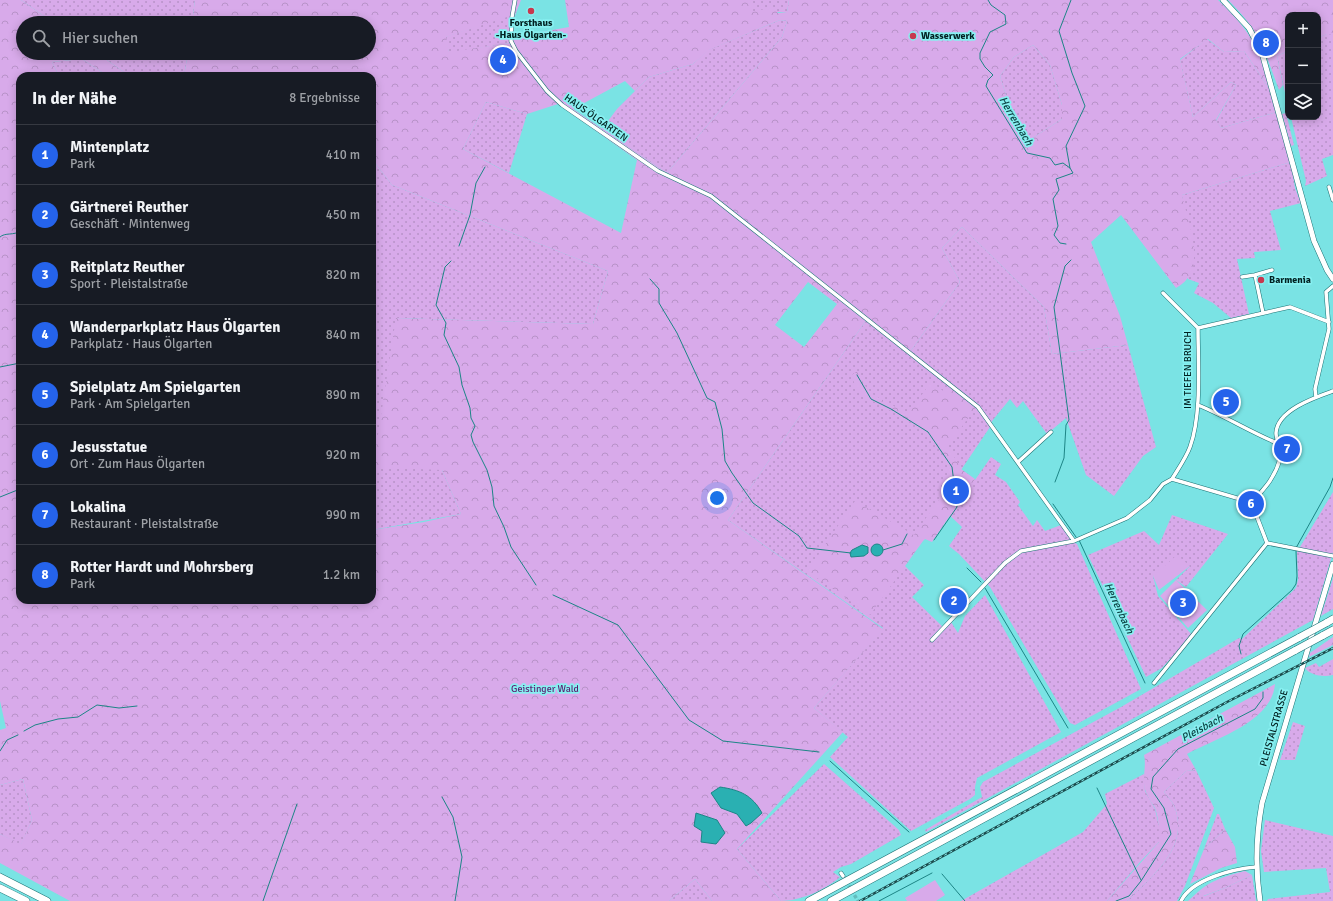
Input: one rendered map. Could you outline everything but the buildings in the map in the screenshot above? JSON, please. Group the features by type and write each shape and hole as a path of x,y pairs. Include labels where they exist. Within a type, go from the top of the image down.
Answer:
{"highway":[{"path":"809,901 1330,621"},
{"path":"831,901 1333,630"},
{"path":"0,877 47,901"},
{"path":"0,888 26,901"}],"main road":[{"path":"1223,0 1249,28 1262,53 1319,254 1333,279"},
{"name":"PLEISTALSTRASSE","path":"1260,901 1256,867 1257,836 1262,803 1333,564"}],"street":[{"name":"HAUS ÖLGARTEN","path":"515,0 512,17 511,41 516,51 547,91 562,105 658,171 711,196 978,407 1074,541"},
{"path":"1329,187 1333,200"},
{"path":"1242,277 1272,270"},
{"path":"1255,275 1263,314"},
{"path":"1316,397 1315,389 1329,329 1326,292 1333,286"},
{"name":"IM TIEFEN BRUCH","path":"1162,293 1198,328 1198,405 1190,447 1172,479"},
{"path":"1198,328 1290,307 1329,322"},
{"path":"1267,543 1257,517 1255,502 1271,480 1281,458 1281,453 1277,443 1276,431 1278,423 1284,416 1303,403 1333,391"},
{"path":"1198,405 1217,413 1259,436 1277,443"},
{"path":"1018,462 1051,432"},
{"path":"932,640 1005,564 1021,552 1074,541 1127,518 1150,500 1163,484 1172,479 1255,502"},
{"path":"1267,543 1333,556"},
{"path":"1154,683 1267,543"},
{"path":"1181,901 1187,892 1227,871 1256,867"}],"green space":[{"name":"Geistinger Wald","path":"0,0 21,0 44,16 16,16 16,60 72,60 52,62 57,72 16,72 16,604 376,604 376,529 424,522 461,514 442,470 376,467 376,448 396,318 593,324 608,271 392,185 376,164 376,72 185,72 187,60 376,60 376,16 193,16 195,0 521,0 514,18 514,37 569,27 565,0 752,0 752,12 773,7 778,13 787,12 789,0 1218,0 1238,20 1257,49 1271,86 1268,87 1244,51 1224,52 1208,39 1180,59 1193,117 1231,82 1236,85 1216,120 1221,128 1277,112 1291,162 1182,195 1194,246 1194,258 1192,270 1186,280 1176,288 1121,215 1091,242 1120,316 1128,345 1052,354 1044,307 962,227 942,248 960,282 910,352 867,319 728,520 883,629 814,708 843,732 737,849 781,901 712,901 695,879 669,901 70,901 0,863 0,834 21,844 32,820 23,779 0,785 0,730 6,728 0,701","holes":["510,16 510,43 449,52 446,37","780,20 787,21 782,37 667,173 573,109 625,81 635,91 649,77 693,64 709,50","1033,45 1050,65 1062,105 1062,119 1028,141 1009,105 1000,76 1014,57","486,102 527,114 558,104 637,160 621,233 463,149","808,282 837,304 804,347 775,325","720,787 739,793 754,801 762,813 746,826 737,814 721,808 711,793"]},
{"path":"21,0 195,0 193,16 44,16"},
{"path":"752,0 789,0 787,12 751,12"},
{"path":"1228,0 1333,0 1333,35 1327,34 1321,37 1321,12 1285,12 1285,52 1277,56 1283,85 1279,90 1265,52 1255,32 1239,11"},
{"path":"510,15 510,43 449,53 445,37"},
{"path":"780,20 787,21 782,37 667,173 602,129 617,109 649,77 693,64 708,50"},
{"path":"1333,31 1333,155 1322,159 1327,176 1305,186 1306,181 1292,120 1321,120 1321,37"},
{"path":"1207,39 1224,52 1244,51 1268,87 1271,86 1277,112 1221,128 1216,121 1236,85 1231,82 1193,117 1180,60"},
{"path":"1033,45 1050,65 1062,105 1062,119 1028,141 1009,105 1000,76 1014,57"},
{"path":"1285,52 1285,92 1277,56"},
{"path":"84,60 102,72 57,72 52,62"},
{"name":"Geistinger Wald","path":"84,60 107,60 124,72 102,72"},
{"path":"107,60 187,60 185,72 124,72"},
{"path":"486,102 527,114 509,173 463,149"},
{"path":"1285,113 1285,120 1288,120 1294,145 1291,146 1282,114"},
{"path":"1291,162 1295,188 1301,203 1270,211 1281,250 1254,252 1255,258 1237,259 1249,314 1231,318 1213,303 1194,293 1199,283 1188,279 1182,195"},
{"path":"376,164 392,185 608,271 593,324 396,318 442,470 461,514 376,529"},
{"path":"962,227 1044,307 1052,354 1128,345 1156,447 1143,456 1114,496 1086,475 1066,418 1047,434 1023,401 1017,408 1010,399 992,421 990,427 961,470 975,480 991,457 1001,464 995,475 1006,482 1020,502 1018,505 1033,526 1037,520 1045,531 1061,525 1073,542 1077,544 1141,689 1075,725 1070,723 990,587 959,554 949,546 962,527 945,511 903,564 924,585 912,597 945,629 951,622 958,633 965,616 985,595 1061,732 977,778 975,795 911,831 830,757 848,737 814,708 883,628 728,520 867,319 910,352 960,282 942,248"},
{"path":"857,371 865,386 872,394 908,414 931,382 946,393 951,387 976,407 948,446 961,469 975,479 932,542 925,539 923,541 870,615 807,571 855,501 914,535 950,484 948,465 939,448 927,433 919,426 869,399 855,386 852,375"},
{"path":"1237,391 1227,416 1215,410 1222,394"},
{"path":"1333,492 1333,552 1313,620 926,832 925,830 982,797 980,787 983,782 1121,707 1239,638 1242,639 1296,588 1298,580 1297,552"},
{"path":"1172,515 1228,534 1186,587 1176,580 1190,566 1153,576 1158,596 1192,635 1162,668 1146,677 1088,555 1144,531 1159,545"},
{"path":"1177,555 1190,566 1159,590 1153,576"},
{"path":"1333,578 1333,609 1321,616"},
{"path":"1176,580 1207,610 1188,628 1160,596"},
{"path":"1333,637 1333,645 1309,657 1310,653"},
{"path":"1333,659 1333,675 1318,675 1311,673 1305,668 1316,663 1319,667"},
{"path":"1275,684 1272,697 1264,709 1253,719 1227,735 1187,754 1196,770 1186,771 1164,792 1175,808 1178,822 1177,836 1173,848 1157,871 1127,901 1107,901 1159,842 1155,808 1145,787 1144,755"},
{"path":"1293,722 1305,726 1295,760 1280,760"},
{"path":"824,764 899,830 901,835 851,864 841,867 833,872 840,877 820,890 804,897 781,901 737,849"},
{"path":"1196,770 1214,808 1185,886 1177,901 1127,901 1157,871 1173,848 1177,836 1178,822 1175,808 1164,792 1186,771"},
{"path":"1144,774 1145,791 1155,809 1159,826 1159,842 1107,901 961,901 1083,832 1107,804 1105,794"},
{"path":"23,779 32,820 21,845 0,834 0,785"},
{"path":"1217,814 1219,814 1225,829 1204,849"},
{"path":"1265,820 1333,836 1333,901 1267,901 1268,899 1330,892 1326,868 1264,872 1261,851"},
{"path":"1225,829 1235,847 1237,863 1221,868 1190,884 1204,849"},
{"path":"1245,871 1252,875 1225,888 1203,896 1199,891 1215,881"},
{"path":"1252,875 1256,901 1188,901 1199,891 1204,896"},
{"path":"695,879 712,901 669,901"},
{"path":"935,880 945,895 936,901 907,901 905,898"}],"water":[{"path":"875,544 879,544 883,550 879,556 875,556 871,552 871,548"},
{"path":"862,545 868,547 868,553 864,556 851,557 850,553 852,550"},
{"path":"720,787 745,794 754,802 762,813 746,826 737,814 721,808 711,793"},
{"path":"696,813 717,820 725,833 716,844 701,842 702,831 694,826"}],"waterway":[{"name":"Herrenbach","path":"988,0 991,5 1005,15 1006,24 990,32 980,53 980,59 993,75 988,80 986,86 1027,153 1050,158 1055,165 1063,163 1070,168 1073,173 1056,179 1059,190 1053,199 1058,226 1054,235 1060,243 1066,244"},
{"path":"1070,168 1066,146 1085,106 1072,73 1059,31 1071,0"},
{"path":"459,246 470,215 476,183 485,167"},
{"path":"0,237 16,233"},
{"name":"Herrenbach","path":"1055,482 1064,458 1066,425 1069,420 1054,307 1065,266 1071,260"},
{"path":"451,261 445,267 436,305 446,323 444,335 459,367 462,385 470,408 471,418 475,426 471,435 487,470 492,487 494,506 511,547 536,585"},
{"path":"650,279 659,289 659,303 677,333 707,398 715,402 722,429 725,461 753,503 799,536 807,548 851,553"},
{"path":"0,367 16,364"},
{"path":"857,375 871,399 891,409 928,432 952,467 957,507 934,540"},
{"name":"Pleisbach","path":"1296,548 1330,487 1333,478"},
{"path":"0,497 16,491"},
{"name":"Herrenbach","path":"1053,504 1076,537"},
{"path":"883,550 902,544 907,534"},
{"name":"Herrenbach","path":"1079,540 1145,683"},
{"name":"Pleisbach","path":"1241,654 1239,646 1243,634 1292,590 1296,584 1296,551"},
{"path":"967,568 981,582"},
{"path":"985,588 1068,728"},
{"path":"553,595 618,625 689,720 723,741 819,752"},
{"name":"Pleisbach","path":"1116,901 1129,896 1141,881 1171,834 1164,808 1151,789 1153,777 1178,749 1255,709 1263,698 1263,692"},
{"path":"24,731 35,725 58,719 78,717 97,705 119,708 137,706"},
{"path":"0,751 7,740 18,735"},
{"path":"830,761 909,832"},
{"path":"1097,788 1141,880"},
{"path":"442,797 453,817 462,857 455,901"},
{"path":"263,901 297,804"},
{"path":"879,901 932,873"},
{"path":"942,874 965,901"}],"tunnel":[{"path":"846,881 858,901"}],"railway":[{"path":"860,901 1227,702 1333,648"}],"place":[{"name":"Forsthaus -Haus Ölgarten-","path":"531,11"},
{"name":"Wasserwerk","path":"913,36"},
{"name":"Rotter Hardt und Mohrsberg","path":"1266,43"},
{"name":"Wanderparkplatz Haus Ölgarten","path":"503,60"},
{"name":"Barmenia","path":"1261,280"},
{"name":"Spielplatz Am Spielgarten","path":"1226,402"},
{"name":"Lokalina","path":"1287,449"},
{"name":"Mintenplatz","path":"956,491"},
{"name":"Jesusstatue","path":"1251,504"},
{"name":"Gärtnerei Reuther","path":"954,601"},
{"name":"Reitplatz Reuther","path":"1183,603"}]}
